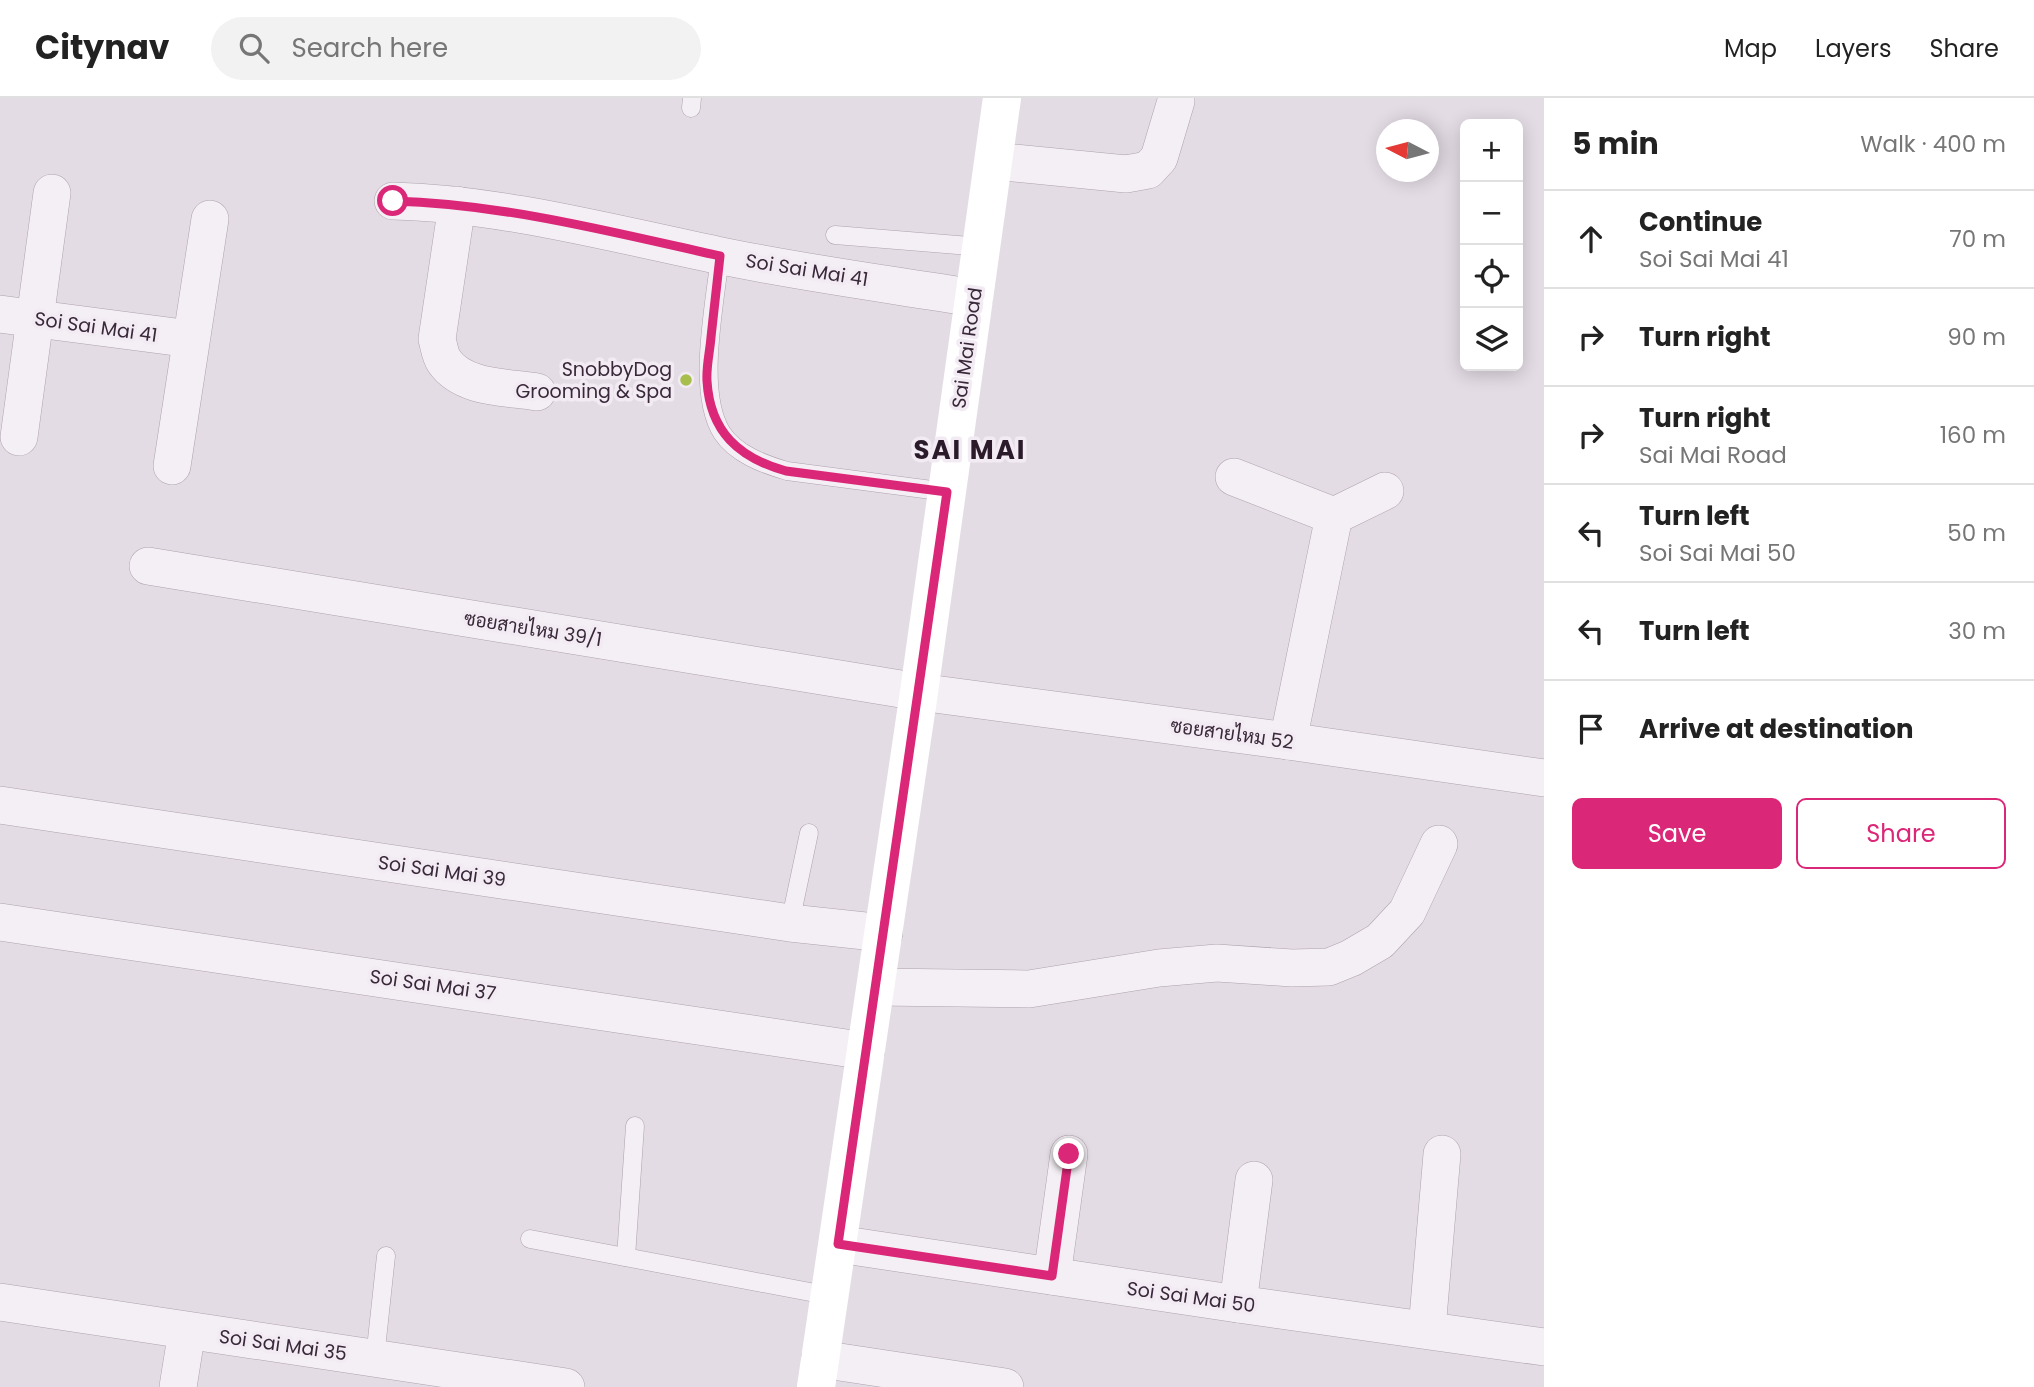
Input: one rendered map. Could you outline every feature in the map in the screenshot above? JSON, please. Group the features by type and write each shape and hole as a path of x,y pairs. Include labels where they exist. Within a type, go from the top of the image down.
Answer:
{"main road":[{"name":"Sai Mai Road","path":"818,1373 919,692 1002,98"}],"street":[{"path":"994,161 1126,174 1148,170 1159,158 1176,101"},
{"path":"19,437 17,316 52,193"},
{"name":"Soi Sai Mai 41","path":"393,201 457,205 577,225 720,256 974,298"},
{"path":"457,205 438,339 443,360 458,375 476,383 537,391"},
{"path":"172,466 210,219"},
{"name":"Soi Sai Mai 41","path":"17,316 191,340"},
{"path":"1234,477 1334,516 1385,491"},
{"path":"1288,741 1334,516"},
{"name":"ซอยสายไหม 39/1","path":"148,566 919,692"},
{"name":"ซอยสายไหม 52","path":"919,692 1544,778"},
{"name":"Soi Sai Mai 39","path":"0,805 790,923 884,933"},
{"path":"876,987 1029,989 1159,968 1217,963 1292,968 1329,967 1352,958 1380,941 1408,912 1439,844"},
{"name":"Soi Sai Mai 37","path":"0,922 866,1051"},
{"path":"1052,1276 1069,1154"},
{"path":"1427,1329 1442,1154"},
{"path":"1238,1304 1254,1180"},
{"name":"Soi Sai Mai 50","path":"838,1244 1544,1347"},
{"name":"Soi Sai Mai 35","path":"0,1302 566,1387"},
{"path":"178,1387 187,1331"},
{"path":"818,1373 1005,1387"}],"lane":[{"path":"835,235 982,247"},
{"path":"720,256 707,379 711,407 723,433 743,452 762,464 786,471 947,492"},
{"path":"790,923 809,833"},
{"path":"626,1257 635,1126"},
{"path":"530,1239 831,1296"},
{"path":"375,1358 386,1256"}],"place":[{"name":"SnobbyDog Grooming & Spa","path":"686,380"}],"district":[{"name":"SAI MAI","path":"970,450"}],"route":[{"path":"393,201 457,205 541,218 720,256 707,379 711,407 723,433 743,452 762,464 786,471 947,492 838,1244 1052,1276 1069,1154"}]}
